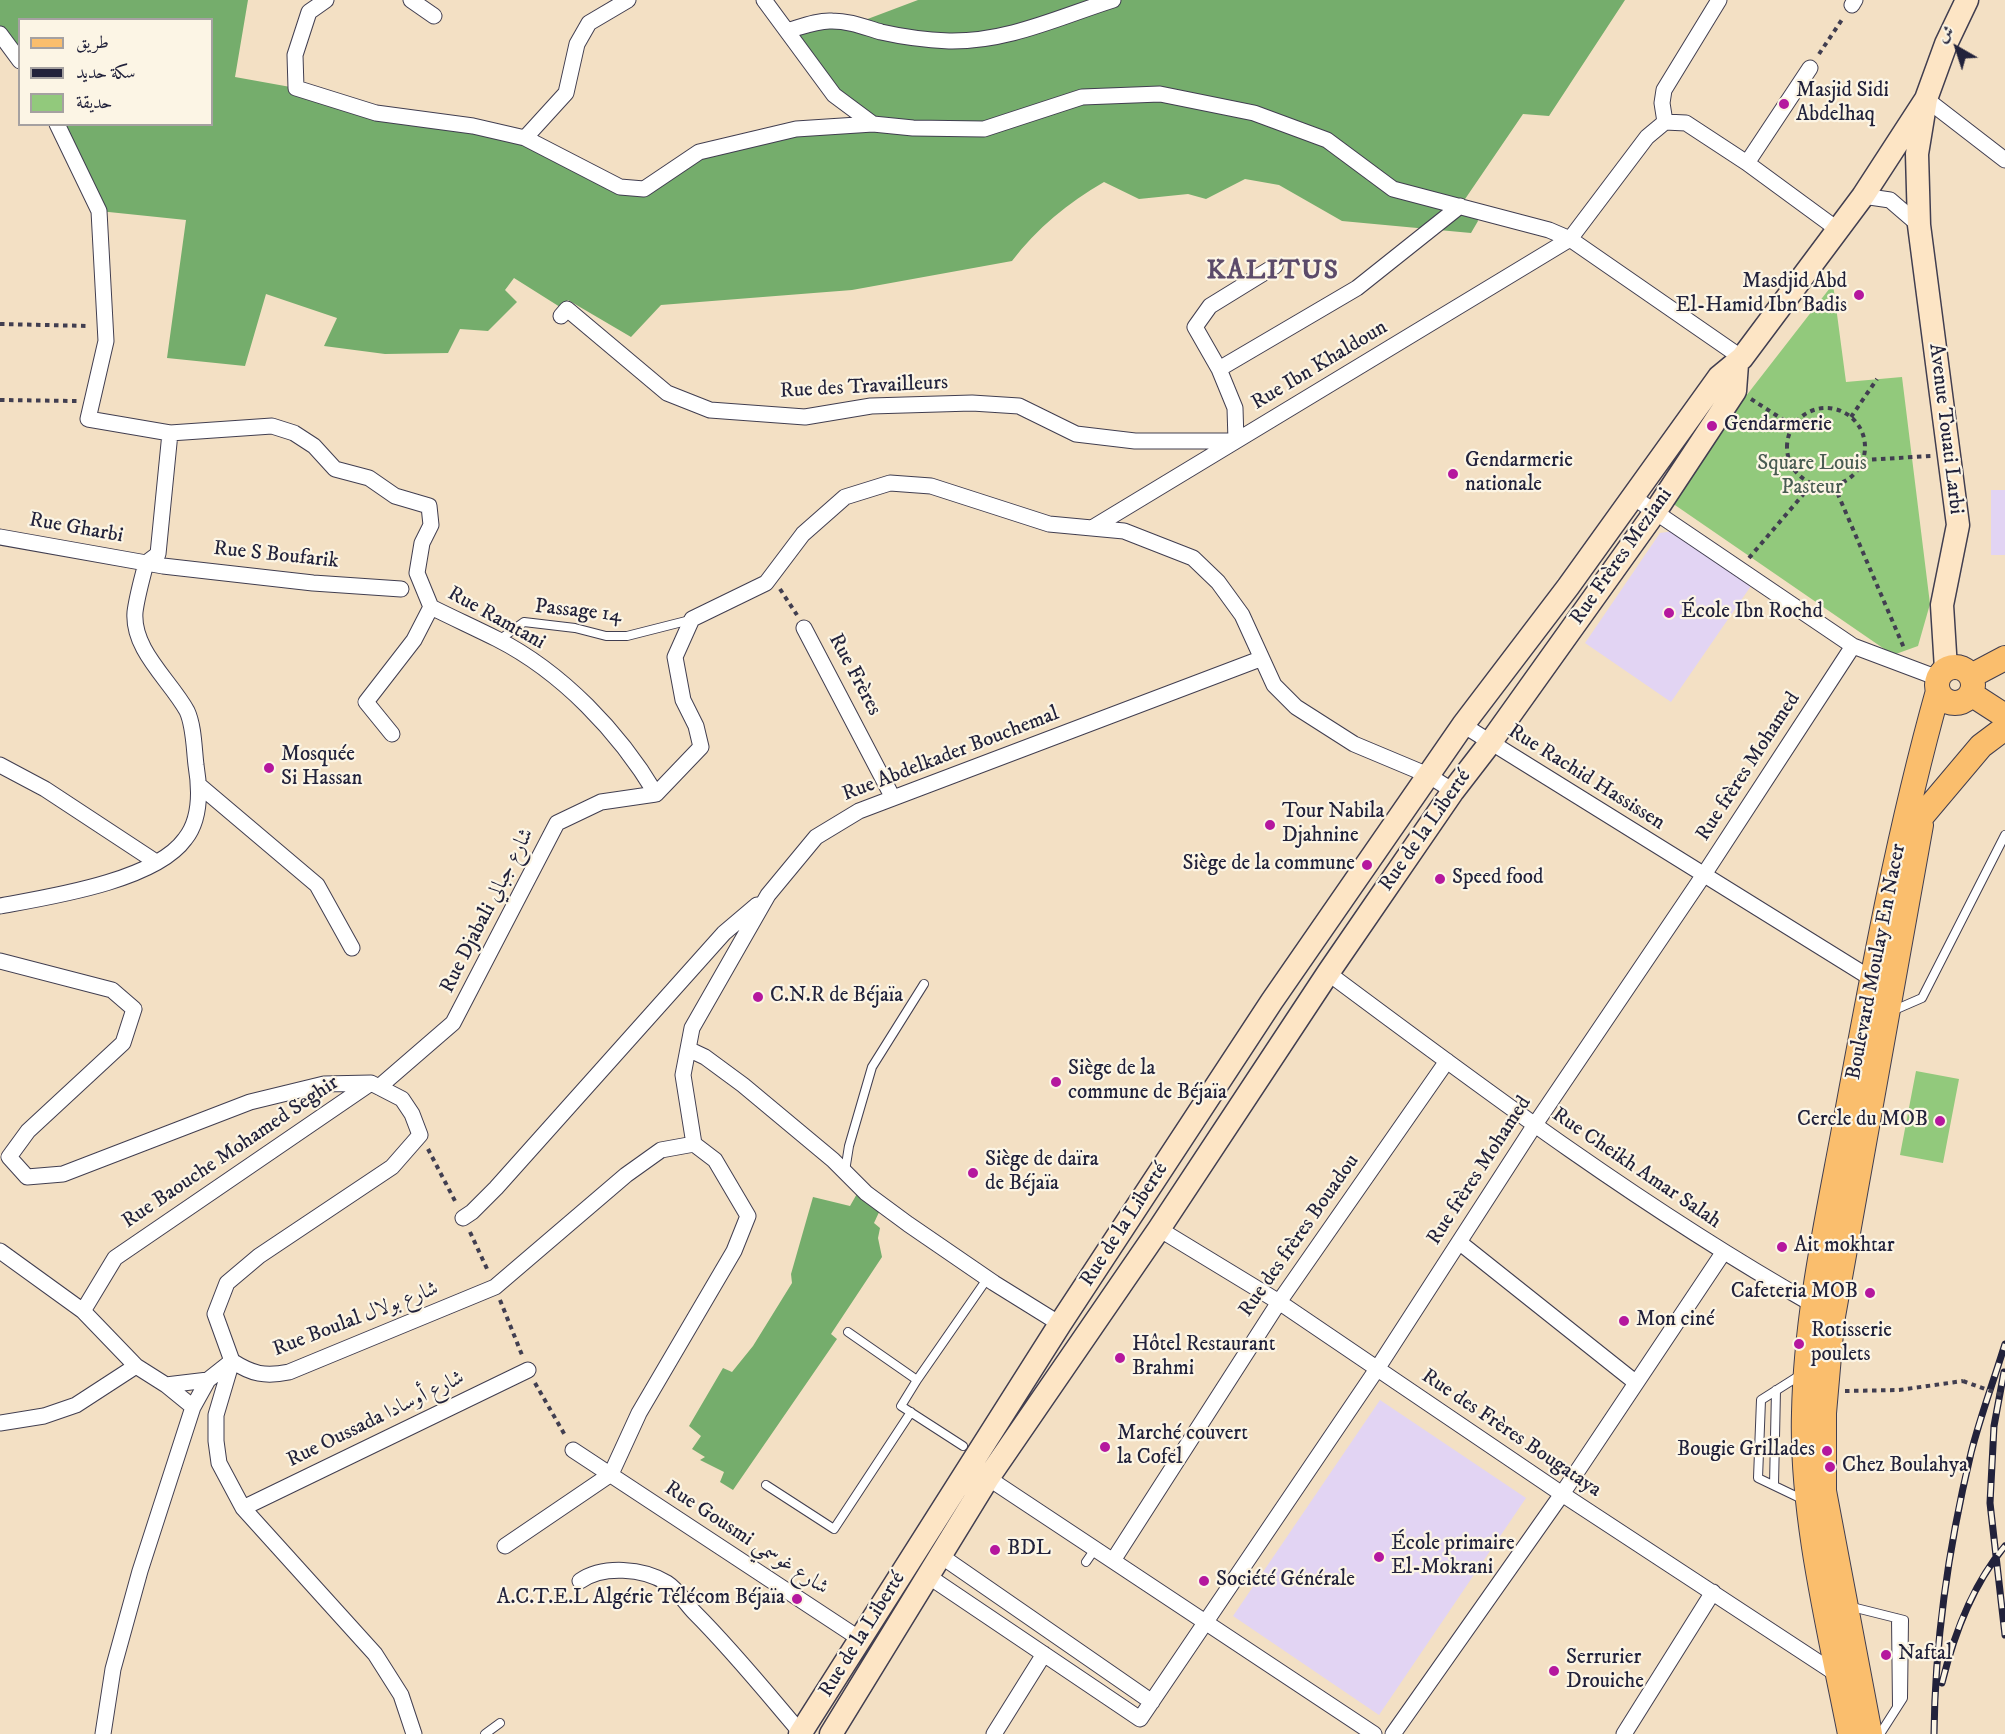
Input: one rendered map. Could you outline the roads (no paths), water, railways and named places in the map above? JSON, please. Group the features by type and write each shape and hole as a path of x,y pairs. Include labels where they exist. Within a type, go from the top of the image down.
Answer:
{"main road":[{"name":"Avenue Touati Larbi","path":"1952,685 1942,604 1958,525 1919,225 1917,154 1926,99 1946,44 1967,0"},
{"name":"Rue Frères Meziani","path":"1463,725 1568,587 1719,377 1740,361 1863,196 1926,99"},
{"name":"Rue Frères Meziani","path":"1490,743 1655,512 1735,391 1740,361"},
{"path":"1952,685 2005,658"},
{"path":"1952,685 2005,716"},
{"name":"Boulevard Moulay En Nacer","path":"1870,1734 1824,1491 1826,1390 1832,1322 1922,816 1952,685"},
{"name":"Boulevard Moulay En Nacer","path":"1850,1734 1808,1502 1803,1414 1812,1304 1872,979 1907,815 1952,685"},
{"name":"Rue de la Liberté","path":"800,1734 1060,1324 1272,1001 1463,725"},
{"path":"1922,816 1981,746 2005,728"},
{"name":"Rue de la Liberté","path":"831,1734 988,1478 1159,1230 1328,973 1452,791 1490,743"}],"street":[{"path":"326,0 309,12 295,55 296,88 376,113 473,126 525,138 620,187 644,189 699,152 796,129 873,123 913,128 984,129 1082,97 1160,94 1254,113 1327,140 1393,189 1549,230 1570,239 1740,361"},
{"path":"411,0 434,16"},
{"path":"525,138 566,93 577,44 589,23 628,0"},
{"path":"764,0 834,95 873,123"},
{"path":"787,31 829,20 857,23 880,32 921,40 952,41 993,38 1029,30 1113,0"},
{"path":"1667,119 1664,90 1719,0"},
{"path":"0,34 18,59"},
{"path":"1747,163 1810,68"},
{"path":"1926,99 2005,160"},
{"path":"1667,119 1686,123 1747,163 1837,229"},
{"path":"1570,239 1647,137 1667,119"},
{"path":"0,906 86,890 156,862 172,853 185,840 194,824 200,786 188,714 149,657 136,629 135,613 155,561 170,433 88,419 106,341 99,211 58,126"},
{"path":"1863,196 1890,200 1919,225"},
{"path":"1218,369 1358,288 1460,206"},
{"name":"Rue Ibn Khaldoun","path":"1092,528 1570,239"},
{"path":"1236,441 1235,408 1218,369 1195,327 1210,306 1275,266"},
{"name":"Rue des Travailleurs","path":"561,315 567,309 667,393 710,410 805,417 871,406 1019,406 1076,434 1135,441 1236,441"},
{"name":"Rue Ramtani","path":"170,433 272,426 294,433 314,446 335,468 369,478 395,496 429,506 431,525 422,543 417,573 431,607 499,640 553,676 599,716 632,755 656,794"},
{"path":"656,794 701,747 696,726 683,700 676,664 680,643 692,619 766,583 803,534 845,497 890,483 931,486 1049,524 1124,531 1193,558 1218,582 1242,615 1260,659 1275,685 1296,707 1354,744 1428,776 1452,791"},
{"path":"1633,497 1854,646 1952,685"},
{"name":"Rue Gharbi","path":"0,537 155,561"},
{"name":"Rue S Boufarik","path":"155,561 313,583 401,589"},
{"path":"392,734 366,702 414,640 431,607"},
{"name":"Rue Frères","path":"804,628 893,798"},
{"name":"Rue frères Mohamed","path":"1148,1712 1854,646"},
{"name":"Rue Abdelkader Bouchemal","path":"694,1144 683,1075 692,1028 768,895 816,837 859,811 1260,659"},
{"name":"Rue Rachid Hassissen","path":"1463,725 1872,979"},
{"path":"0,765 45,789 156,862"},
{"path":"200,786 317,885 352,948"},
{"name":"Rue Djabali شارع جبالي","path":"375,1085 453,1023 557,823 601,802 656,794"},
{"path":"463,1218 496,1188 724,933 768,895"},
{"path":"0,961 112,990 134,1008 123,1043 28,1131 9,1157 27,1177 63,1174 250,1102 324,1084 375,1085 402,1100 412,1114 420,1135 392,1167 259,1256 226,1283 215,1314 232,1361 216,1415 219,1462 243,1508 375,1654 401,1695 414,1734"},
{"name":"Rue Cheikh Amar Salah","path":"1328,973 1534,1126 1723,1253 1812,1304"},
{"path":"688,1049 705,1057 744,1085 845,1171 866,1193 987,1279 1060,1324"},
{"name":"Rue des frères Bouadou","path":"1114,1559 1279,1302 1447,1061"},
{"name":"Rue Baouche Mohamed Seghir","path":"83,1311 115,1258 375,1085"},
{"path":"505,1546 611,1474 639,1413 734,1251 748,1216 715,1160 694,1144"},
{"name":"Rue Boulal شارع بولال","path":"232,1361 250,1373 270,1376 289,1372 495,1287 626,1175 661,1150 694,1144"},
{"name":"Rue des Frères Bougataya","path":"1159,1230 1279,1302 1562,1494 1838,1675"},
{"path":"1459,1242 1635,1382"},
{"path":"0,1251 83,1311 136,1366 166,1385 193,1407"},
{"path":"1393,1734 1562,1494 1723,1253"},
{"path":"103,1734 113,1669 140,1571 193,1407 208,1380 232,1361"},
{"path":"0,1423 44,1416 76,1405 136,1366"},
{"name":"Rue Oussada شارع أوسادا","path":"243,1508 528,1370"},
{"path":"166,1385 208,1380"},
{"name":"Rue Gousmi شارع غوسمي","path":"573,1450 860,1639"},
{"path":"988,1478 1096,1547 1374,1734"},
{"path":"940,1556 1046,1622 1148,1712"},
{"path":"580,1581 592,1575 616,1570 647,1576 667,1584 742,1663 800,1734"},
{"path":"928,1576 1044,1654 1148,1712"},
{"path":"1624,1734 1713,1592"},
{"path":"994,1734 1044,1654"}],"lane":[{"name":"Passage 14","path":"499,640 524,622 575,628 606,636 627,636 692,619"},
{"path":"1888,1012 1922,998 2005,835"},
{"path":"845,1171 849,1146 872,1067 924,984"},
{"path":"963,1446 901,1406 987,1279"},
{"path":"848,1332 917,1380"},
{"path":"1806,1372 1761,1400 1758,1478 1808,1502"},
{"path":"1774,1485 1776,1390"},
{"path":"766,1485 834,1529 911,1412"},
{"path":"1086,1562 1096,1547"},
{"path":"1845,1605 1896,1618 1897,1708 1880,1734"},
{"path":"485,1734 500,1723"}],"railway":[{"path":"1934,1734 1940,1628 1956,1522 1975,1439 2005,1344"},
{"path":"2004,1372 1994,1426 1990,1503 2005,1635"},
{"path":"1942,1683 1952,1646 1966,1611 1983,1577 2005,1546"}],"place":[{"name":"Masjid Sidi Abdelhaq","path":"1784,104"},
{"name":"Masdjid Abd El-Hamid Ibn Badis","path":"1859,295"},
{"name":"Gendarmerie","path":"1712,426"},
{"name":"Gendarmerie nationale","path":"1453,474"},
{"name":"École Ibn Rochd","path":"1669,613"},
{"name":"Mosquée Si Hassan","path":"269,768"},
{"name":"Tour Nabila Djahnine","path":"1270,825"},
{"name":"Siège de la commune","path":"1367,865"},
{"name":"Speed food","path":"1440,879"},
{"name":"C.N.R de Béjaïa","path":"758,997"},
{"name":"Siège de la commune de Béjaïa","path":"1056,1082"},
{"name":"Cercle du MOB","path":"1940,1121"},
{"name":"Siège de daïra de Béjaïa","path":"973,1173"},
{"name":"Ait mokhtar","path":"1782,1247"},
{"name":"Cafeteria MOB","path":"1870,1293"},
{"name":"Mon ciné","path":"1624,1321"},
{"name":"Rotisserie poulets","path":"1799,1344"},
{"name":"Hôtel Restaurant Brahmi","path":"1120,1358"},
{"name":"Marché couvert la Cofel","path":"1105,1447"},
{"name":"Bougie Grillades","path":"1827,1451"},
{"name":"Chez Boulahya","path":"1830,1467"},
{"name":"BDL","path":"995,1550"},
{"name":"École primaire El-Mokrani","path":"1379,1557"},
{"name":"Société Générale","path":"1204,1581"},
{"name":"A.C.T.E.L Algérie Télécom Béjaïa","path":"797,1599"},
{"name":"Naftal","path":"1886,1655"},
{"name":"Serrurier Drouiche","path":"1554,1671"}],"district":[{"name":"KALITUS","path":"1273,272"}],"park label":[{"name":"Square Louis Pasteur","path":"1812,477"}]}
